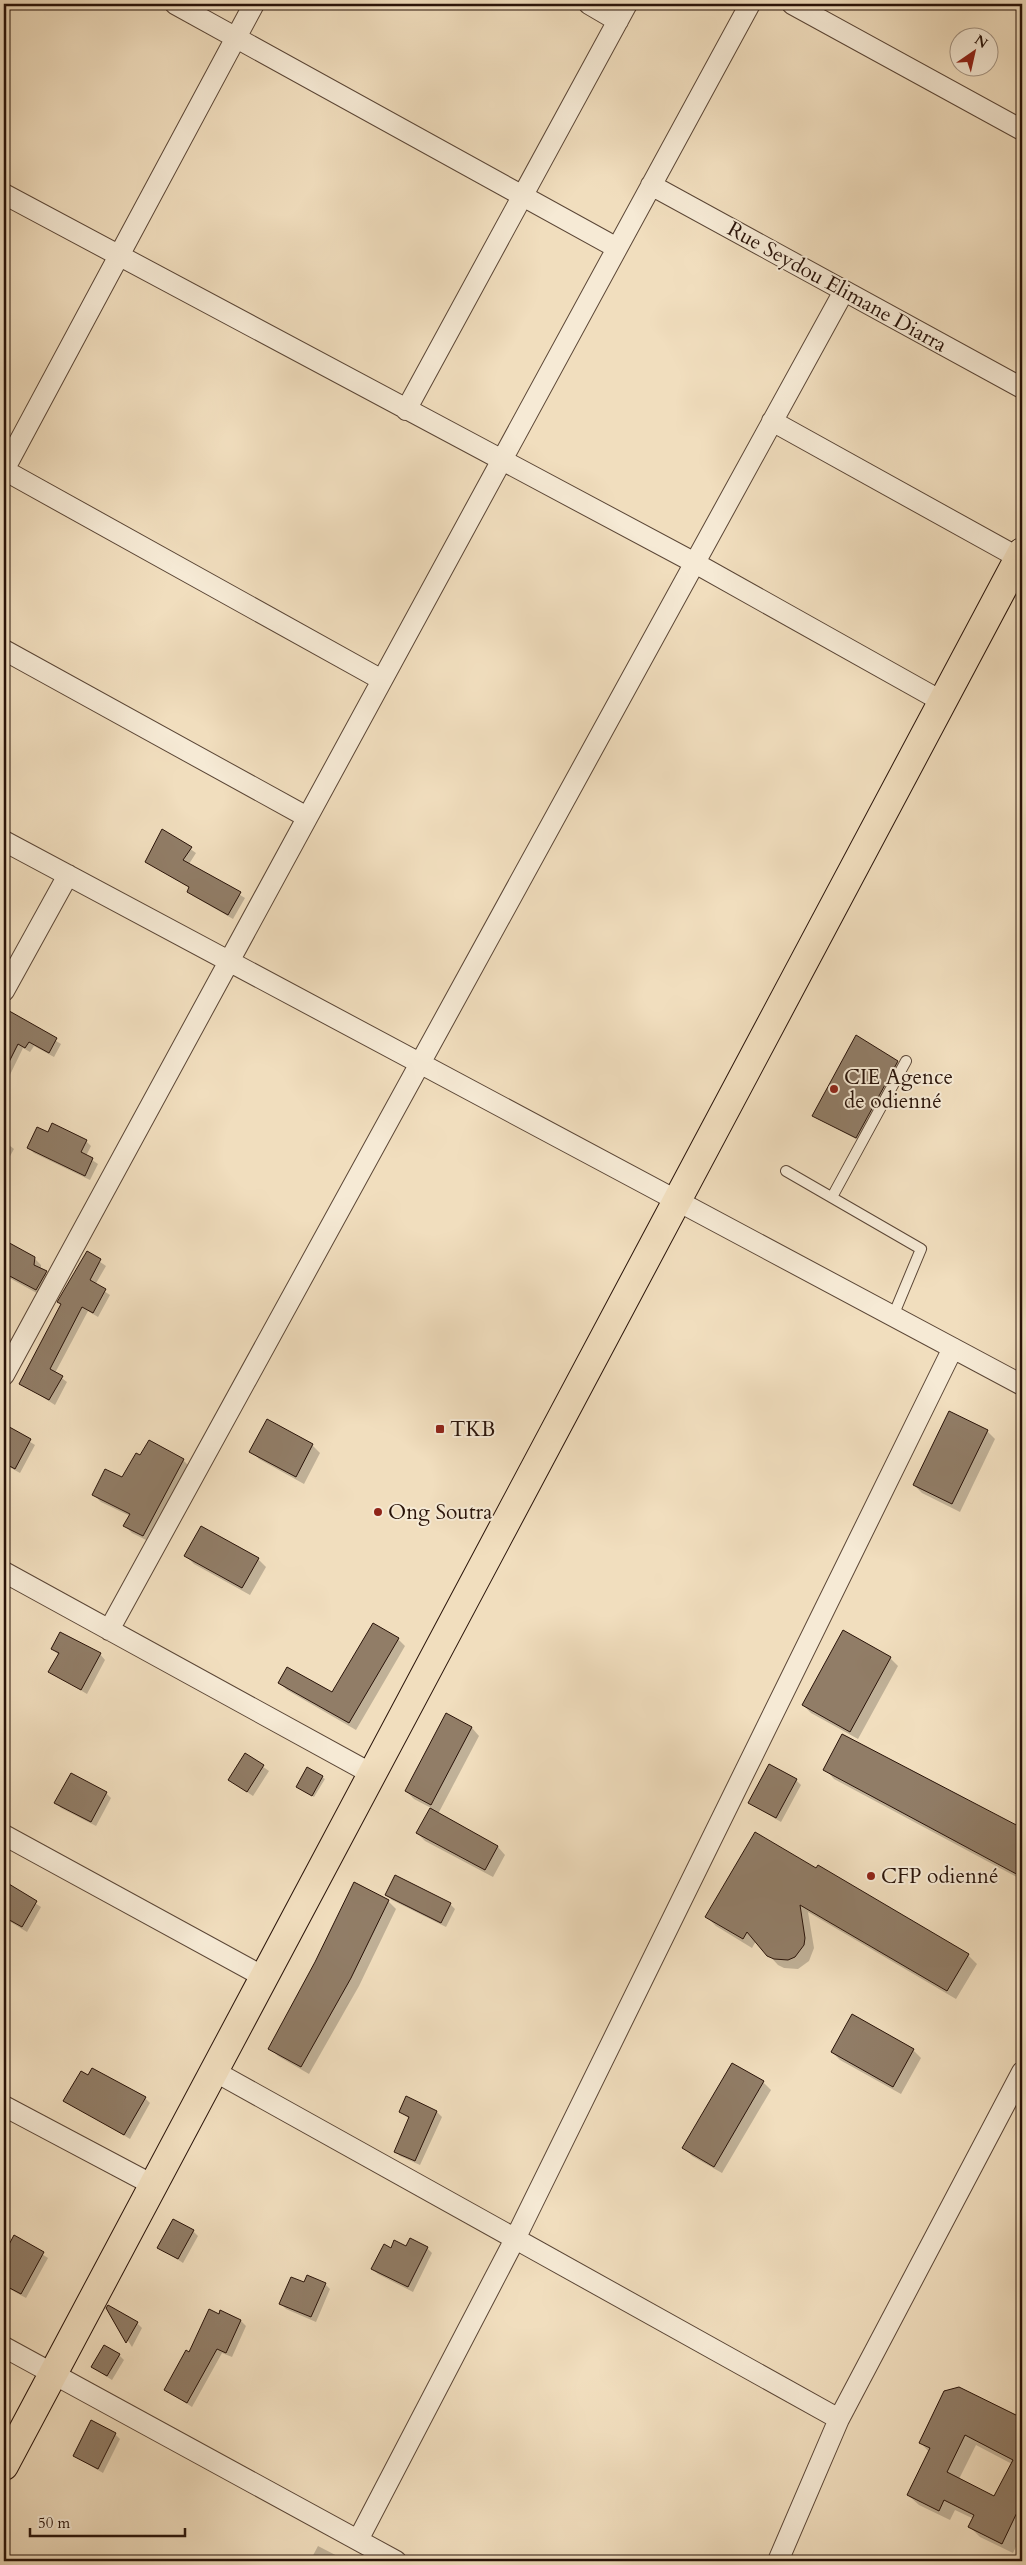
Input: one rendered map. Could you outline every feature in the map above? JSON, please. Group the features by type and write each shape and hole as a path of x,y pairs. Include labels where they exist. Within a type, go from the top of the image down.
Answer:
{"main road":[{"path":"4,2466 1021,555"}],"street":[{"path":"175,4 618,248"},
{"path":"254,4 4,470 382,680"},
{"path":"406,410 622,12 589,4"},
{"path":"4,1374 750,4"},
{"path":"792,4 1022,130"},
{"name":"Rue Seydou Elimane Diarra","path":"652,186 1022,388"},
{"path":"4,194 695,563 942,702"},
{"path":"110,1630 844,291"},
{"path":"772,420 1021,555"},
{"path":"4,650 307,817"},
{"path":"4,841 1022,1385"},
{"path":"4,991 68,876"},
{"path":"358,2540 515,2239 953,1348"},
{"path":"4,1572 372,1774"},
{"path":"4,1835 264,1977"},
{"path":"214,2072 839,2419"},
{"path":"778,2561 839,2419 1022,2072"},
{"path":"4,2106 153,2185"},
{"path":"4,2347 396,2561"}],"lane":[{"path":"832,1197 906,1061"},
{"path":"786,1171 921,1249 893,1316"}],"building":[{"path":"162,829 192,847 183,860 241,892 228,915 187,892 189,887 145,862"},
{"path":"4,1008 57,1038 49,1053 29,1042 25,1048 18,1044 4,1072"},
{"path":"856,1035 898,1061 856,1138 812,1116"},
{"path":"52,1123 87,1140 81,1152 93,1158 85,1176 27,1148 37,1127 48,1132"},
{"path":"4,1240 35,1257 34,1265 47,1271 36,1290 4,1273"},
{"path":"87,1251 101,1259 90,1280 106,1289 93,1313 82,1307 50,1369 63,1376 49,1400 19,1384 61,1304 57,1302"},
{"path":"949,1411 988,1430 952,1504 913,1485"},
{"path":"267,1419 313,1444 296,1477 249,1452"},
{"path":"4,1424 31,1439 15,1469 4,1463"},
{"path":"149,1440 184,1459 143,1536 123,1526 130,1514 92,1495 105,1469 122,1477 136,1453 140,1455"},
{"path":"201,1526 259,1558 242,1588 184,1556"},
{"path":"373,1623 399,1638 349,1723 278,1683 287,1667 332,1692"},
{"path":"843,1630 891,1657 850,1732 802,1705"},
{"path":"60,1632 101,1653 81,1690 48,1672 59,1653 51,1649"},
{"path":"446,1713 472,1727 431,1805 405,1791"},
{"path":"842,1734 1022,1828 1022,1877 823,1770"},
{"path":"245,1753 264,1765 247,1792 228,1780"},
{"path":"769,1764 797,1779 776,1818 748,1803"},
{"path":"307,1767 323,1776 312,1796 296,1787"},
{"path":"71,1773 107,1792 91,1822 54,1803"},
{"path":"430,1808 498,1846 485,1870 416,1833"},
{"path":"755,1832 816,1868 818,1865 969,1954 947,1991 800,1905 805,1938 804,1945 795,1957 788,1960 774,1959 767,1956 747,1932 743,1939 705,1917"},
{"path":"395,1875 451,1903 441,1923 385,1895"},
{"path":"4,1881 37,1901 22,1927 4,1917"},
{"path":"354,1882 389,1900 351,1978 301,2067 268,2049 315,1962"},
{"path":"852,2014 914,2049 893,2087 831,2052"},
{"path":"732,2063 764,2081 714,2167 682,2148"},
{"path":"92,2068 146,2097 124,2135 63,2101 81,2071 88,2075"},
{"path":"406,2096 437,2111 415,2161 394,2152 409,2117 399,2112"},
{"path":"173,2219 194,2230 178,2259 157,2248"},
{"path":"14,2235 44,2252 21,2294 4,2285 4,2254"},
{"path":"410,2238 428,2247 408,2287 371,2269 384,2244 391,2248 394,2240 406,2246"},
{"path":"307,2275 326,2283 311,2317 279,2304 291,2277 304,2282"},
{"path":"108,2305 138,2322 126,2343 106,2308"},
{"path":"209,2309 219,2314 220,2310 241,2320 226,2353 217,2349 187,2403 164,2390 186,2350 189,2352"},
{"path":"104,2345 120,2354 107,2376 91,2367"},
{"path":"959,2387 1022,2418 1022,2502 1002,2544 968,2527 974,2515 944,2500 939,2511 907,2495 930,2448 919,2443 944,2391","holes":["965,2435 1013,2460 994,2496 947,2472"]},
{"path":"91,2420 116,2433 98,2469 73,2456"}],"place":[{"name":"CIE Agence de odienné","path":"834,1089"},
{"name":"TKB","path":"440,1429"},
{"name":"Ong Soutra","path":"378,1512"},
{"name":"CFP odienné","path":"871,1876"}]}
